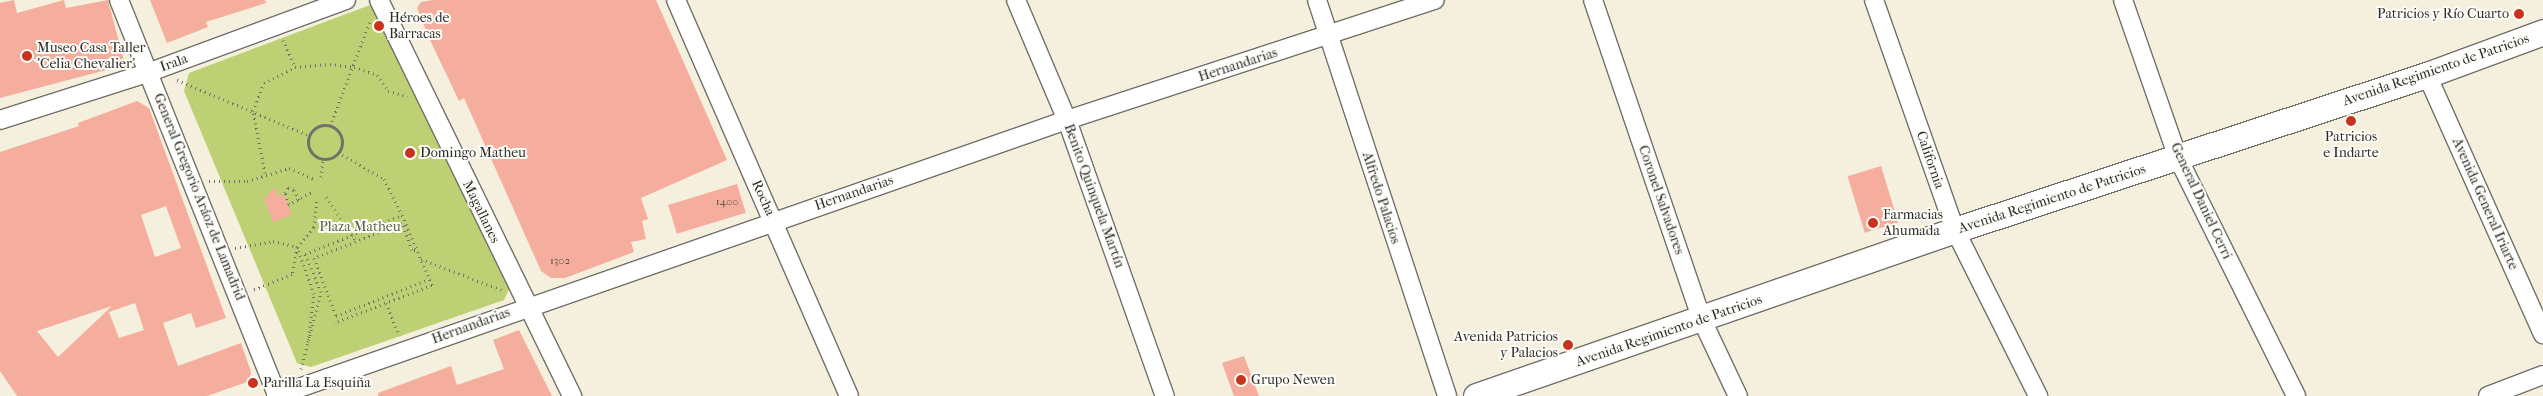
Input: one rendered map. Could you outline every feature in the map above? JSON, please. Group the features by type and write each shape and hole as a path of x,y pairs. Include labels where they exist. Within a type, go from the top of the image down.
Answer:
{"main road":[{"name":"Avenida Regimiento de Patricios","path":"1476,396 1702,320 1955,230 2427,75 2543,32"}],"street":[{"name":"General Gregorio Aráoz de Lamadrid","path":"119,0 222,252 277,396"},
{"name":"Irala","path":"0,120 150,72 346,0"},
{"name":"Magallanes","path":"379,0 526,307 572,396"},
{"name":"Rocha","path":"676,0 849,396"},
{"name":"Benito Quinquela Martín","path":"1016,0 1067,120 1165,396"},
{"name":"Alfredo Palacios","path":"1317,0 1447,396"},
{"name":"Hernandarias","path":"277,396 526,307 1067,120 1436,0"},
{"name":"Coronel Salvadores","path":"1593,0 1702,320 1738,396"},
{"name":"California","path":"1874,0 1955,230 2038,396"},
{"name":"General Daniel Cerri","path":"2122,0 2178,158 2296,396"},
{"name":"Avenida General Iriarte","path":"2427,75 2543,334"},
{"path":"2488,396 2543,375"}],"path":[{"path":"330,126 372,17"},
{"path":"277,25 295,67"},
{"path":"265,173 253,111 264,84 295,67 330,64 354,67 377,75 388,91 403,98 422,90"},
{"path":"150,72 253,111 310,136"},
{"path":"323,158 310,149 310,136 318,126 330,126 341,135 338,152"},
{"path":"323,158 338,152"},
{"path":"334,323 432,285 402,215 384,179 338,152"},
{"path":"322,177 323,158"},
{"path":"193,180 247,180 265,173 289,168 314,179"},
{"path":"299,200 294,190 288,187 285,193 288,204 299,200 311,192"},
{"path":"326,197 356,241"},
{"path":"238,296 292,274 297,247 314,227 317,198"},
{"path":"299,371 305,365 321,292 305,254 402,215"},
{"path":"415,250 412,250 402,223 314,258 336,316 427,280"},
{"path":"222,252 273,241 297,247"},
{"path":"297,247 314,294 305,365"},
{"path":"421,259 508,293 526,307"},
{"path":"386,303 406,350"}],"green space":[{"name":"Plaza Matheu","path":"370,5 381,13 511,285 504,300 311,367 297,363 184,91 189,73"}],"building":[{"path":"14,0 17,13 64,0 66,8 108,0 125,65 0,98 0,3"},
{"path":"150,0 265,0 266,3 206,22 208,27 167,43"},
{"path":"433,0 656,0 727,160 641,198 648,219 642,221 646,239 631,242 634,252 565,278 551,278 541,271 464,98 459,101 430,40 417,8 421,2"},
{"path":"137,101 149,108 226,318 196,328 191,313 163,323 178,366 241,343 251,372 247,382 207,396 17,396 0,371 0,152 79,126 78,123","holes":["166,206 181,248 155,257 141,215","135,303 144,330 119,338 109,312","112,306 58,357 37,331"]},
{"path":"1881,166 1898,222 1865,233 1848,176"},
{"path":"737,184 746,213 677,234 668,205"},
{"path":"274,188 278,196 284,194 292,215 273,222 264,199"},
{"path":"519,330 552,396 378,396 378,393 451,366 457,385 504,369 493,340"},
{"name":"Grupo Newen","path":"1244,356 1259,396 1234,396 1222,363"}],"place":[{"name":"Patricios y Río Cuarto","path":"2519,14"},
{"name":"Héroes de Barracas","path":"379,26"},
{"name":"Museo Casa Taller 'Celia Chevalier'","path":"27,56"},
{"name":"Patricios e Indarte","path":"2351,121"},
{"name":"Domingo Matheu","path":"410,153"},
{"name":"Farmacias Ahumada","path":"1873,223"},
{"name":"Avenida Patricios y Palacios","path":"1568,345"},
{"name":"Grupo Newen","path":"1241,380"},
{"name":"Parilla La Esquiña","path":"253,383"}]}
